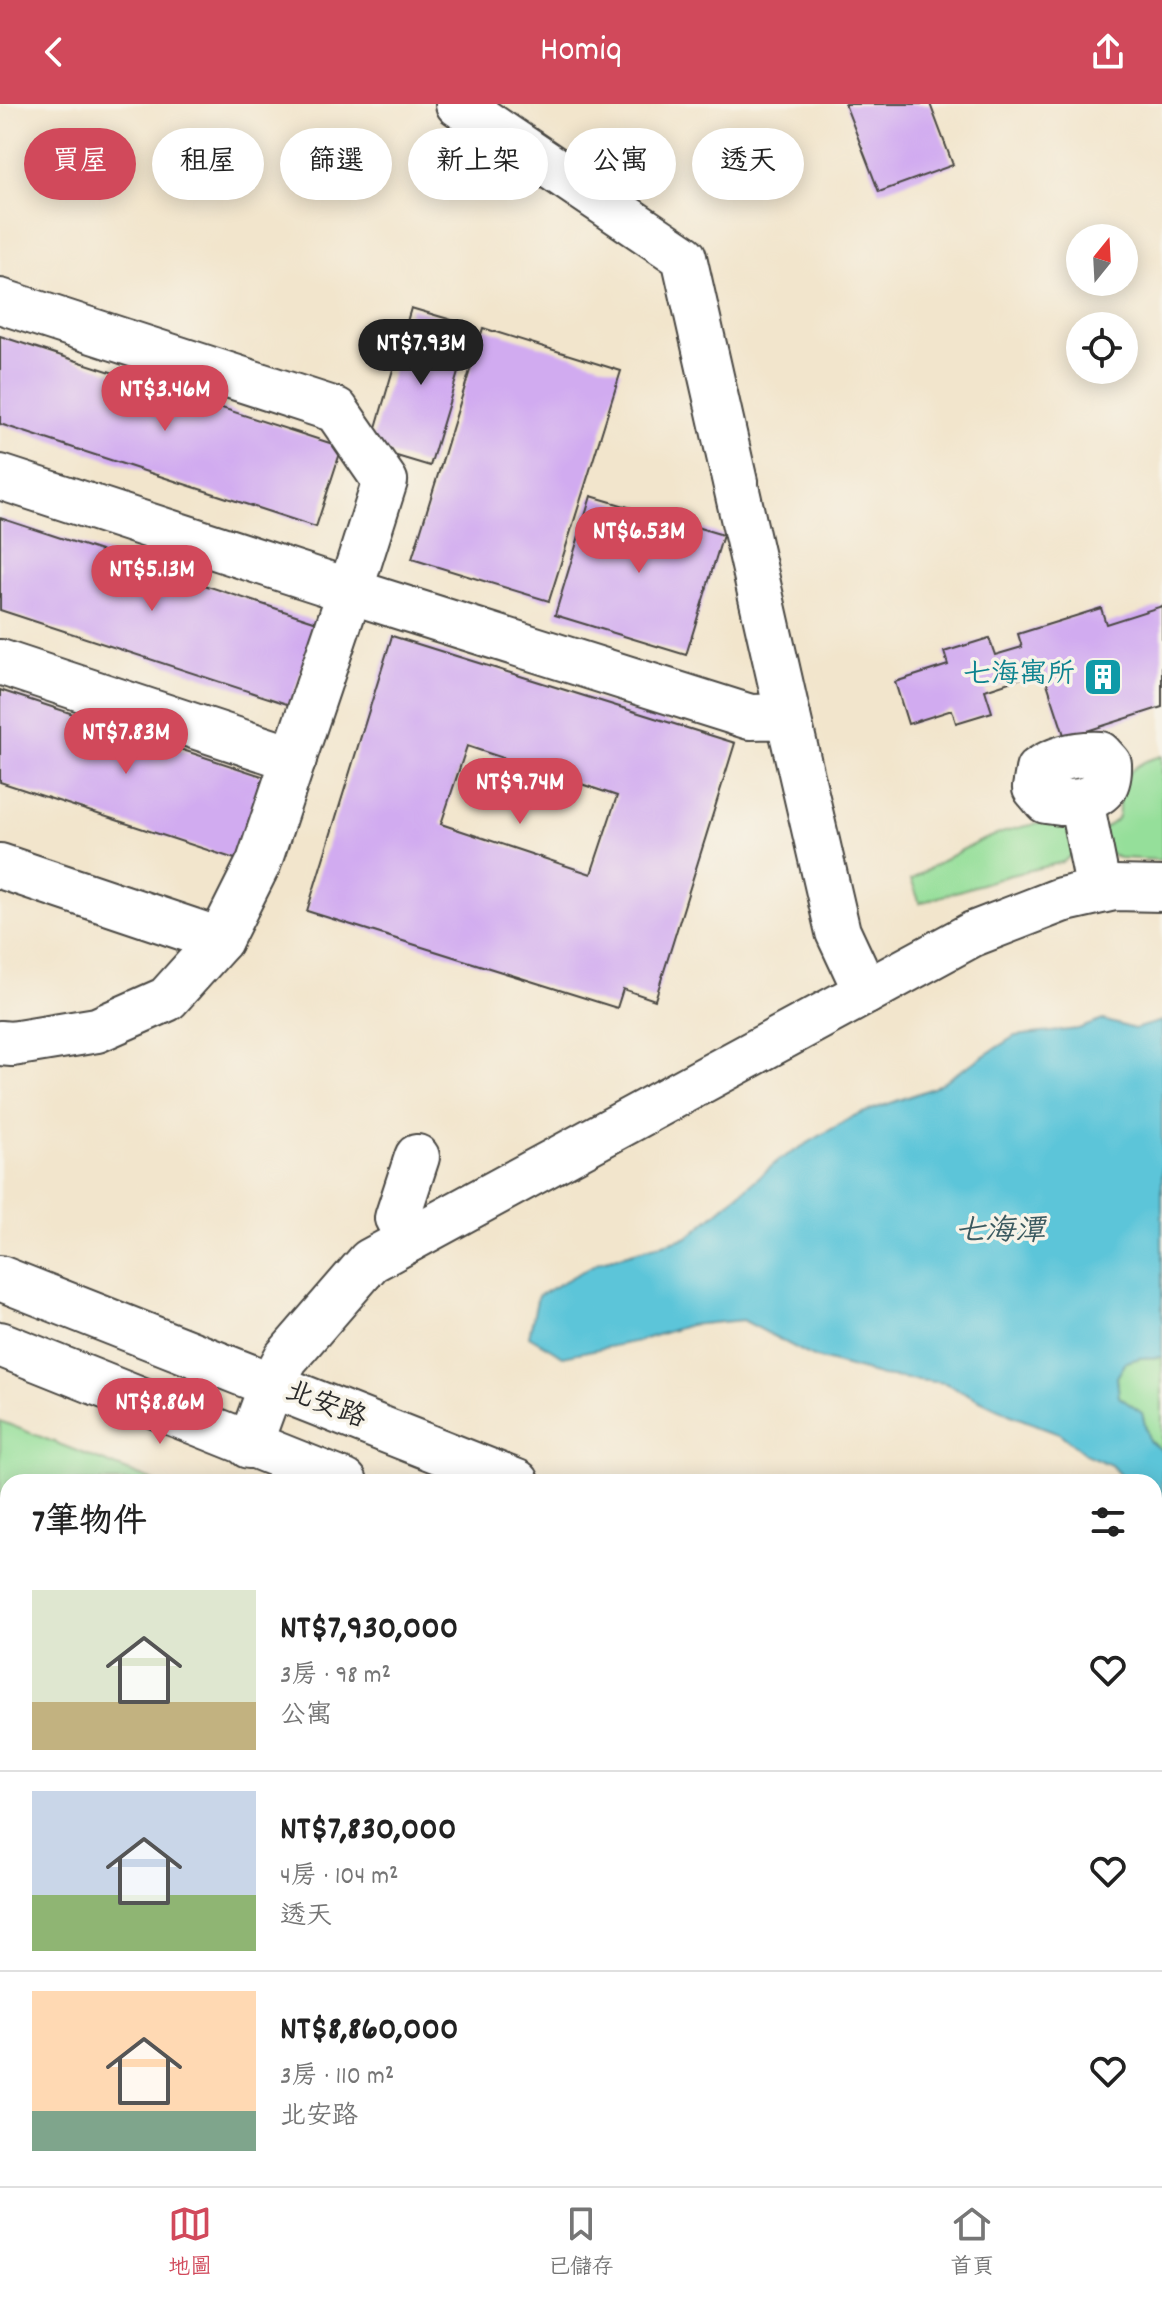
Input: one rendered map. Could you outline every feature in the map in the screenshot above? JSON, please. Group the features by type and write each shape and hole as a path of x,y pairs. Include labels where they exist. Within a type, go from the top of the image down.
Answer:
{"main road":[{"path":"458,104 684,257 838,932 866,992"},
{"path":"0,301 336,410 385,481 259,862 220,940 167,999 97,1030 12,1044 0,1043"},
{"path":"0,477 750,717 788,716"},
{"path":"0,662 294,759"},
{"path":"1081,801 1099,891"},
{"path":"0,866 220,940"},
{"path":"249,1446 271,1386 286,1358 370,1261 973,934 1061,900 1114,888 1162,889"},
{"path":"410,1239 397,1218 417,1157"},
{"name":"北安路","path":"0,1278 496,1474"},
{"path":"0,1344 324,1474"}],"green space":[{"path":"1162,756 1162,860 1119,858 1106,852 1103,829 1118,816 1120,789 1127,775 1146,761"},
{"path":"1056,822 1070,824 1074,853 1063,862 920,903 911,880 927,870 980,841 1017,828"},
{"path":"1162,1357 1162,1451 1149,1441 1142,1413 1119,1397 1117,1377 1126,1362"},
{"path":"0,1421 136,1474 0,1474"}],"water":[{"name":"七海潭","path":"1103,1020 1134,1029 1162,1021 1162,1357 1126,1362 1117,1377 1119,1397 1142,1413 1149,1441 1162,1451 1162,1474 1119,1474 1111,1465 1085,1454 1059,1433 1013,1416 945,1383 882,1376 813,1357 743,1320 689,1325 638,1341 563,1356 529,1336 538,1296 599,1262 688,1237 779,1160 854,1116 933,1088 1015,1036 1078,1029"}],"building":[{"path":"845,104 930,104 953,165 879,192"},
{"path":"411,308 472,326 430,466 370,448"},
{"path":"483,328 621,371 549,601 412,559"},
{"path":"0,336 342,447 316,527 0,424"},
{"path":"591,496 723,535 686,655 555,615"},
{"path":"0,518 317,622 290,705 0,610"},
{"name":"七海寓所","path":"1162,606 1162,707 1065,738 1043,671 985,690 992,712 956,723 952,710 908,724 895,682 948,665 944,652 989,638 995,655 1022,647 1018,634 1101,608 1106,624"},
{"path":"392,636 735,743 655,1000 623,989 617,1008 307,911","holes":["467,746 617,796 591,874 441,824"]},
{"path":"0,690 265,777 238,860 0,782"}],"place":[{"name":"七海寓所","path":"1103,677"}]}
